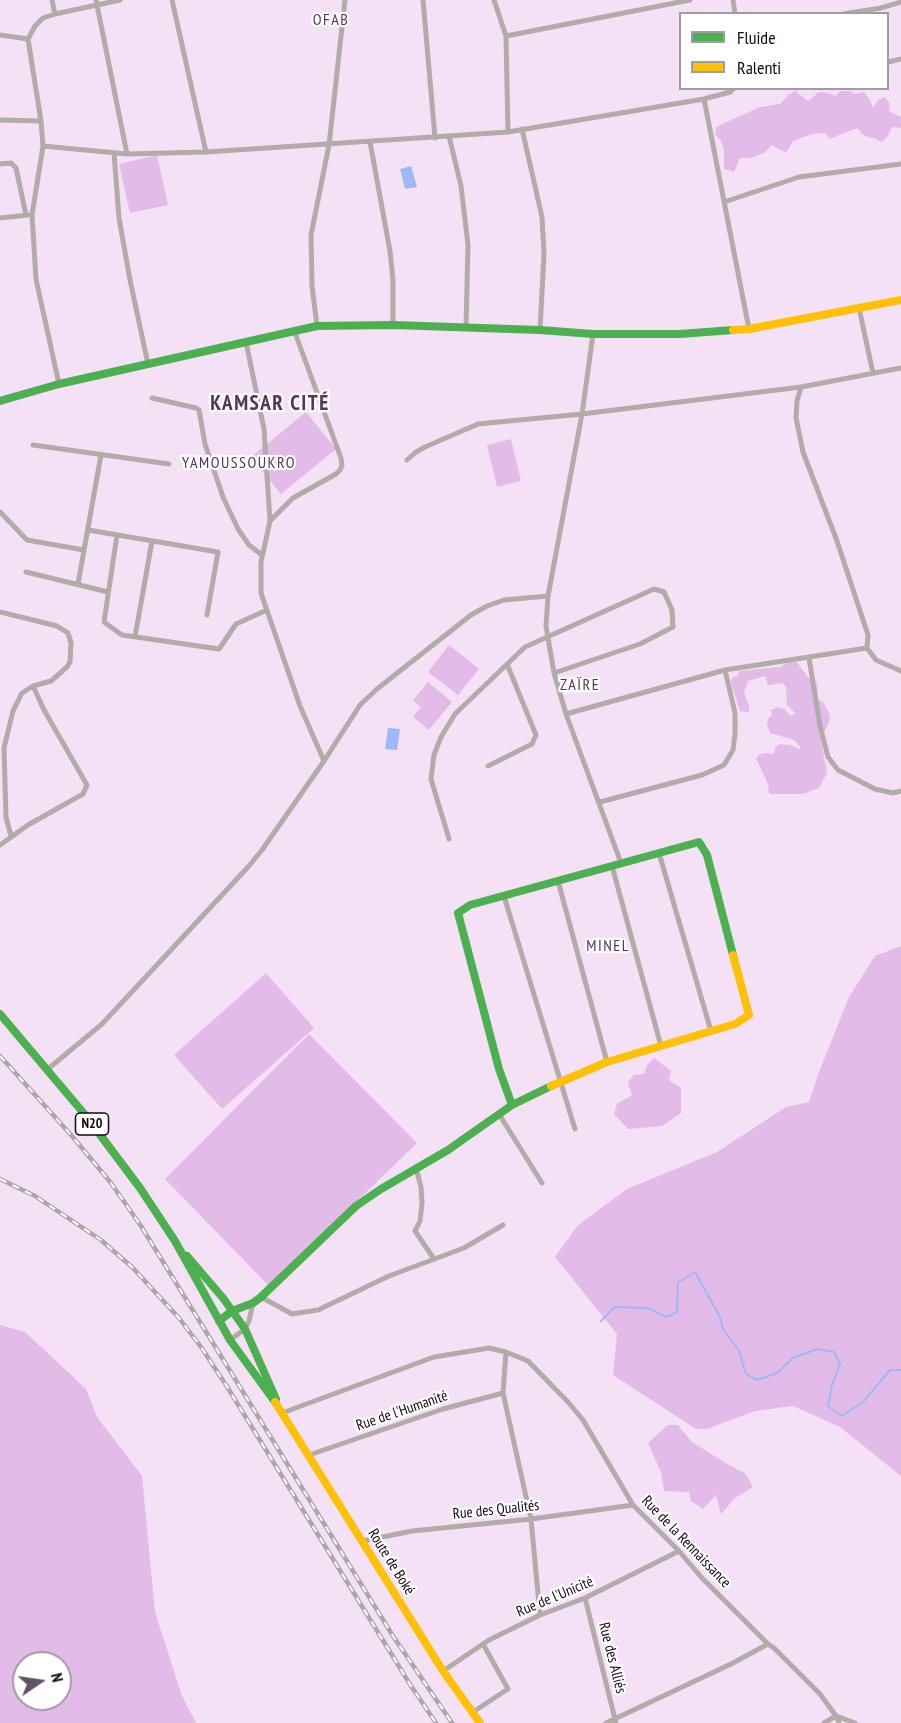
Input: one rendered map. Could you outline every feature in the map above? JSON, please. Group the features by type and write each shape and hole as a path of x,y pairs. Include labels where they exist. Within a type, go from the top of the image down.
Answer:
{"street":[{"path":"52,0 55,14"},
{"path":"29,215 43,146 28,39 35,26 43,18 96,2 120,0"},
{"path":"172,0 206,152"},
{"path":"316,326 311,235 329,145 345,0"},
{"path":"423,0 435,138"},
{"path":"494,0 506,36 508,132"},
{"path":"506,36 690,0"},
{"path":"96,2 127,154"},
{"path":"856,12 901,2"},
{"path":"0,35 28,39"},
{"path":"43,146 127,154 206,152 435,138 508,132 704,99 732,90"},
{"path":"704,99 749,328"},
{"path":"0,120 41,122"},
{"path":"522,129 542,217 544,254 540,330"},
{"path":"449,136 461,186 468,245 466,327"},
{"path":"370,142 390,251 393,280 393,325"},
{"path":"114,153 121,228 129,279 148,364"},
{"path":"0,164 10,163 16,168 29,215 36,279 59,384"},
{"path":"724,202 799,177 901,164"},
{"path":"0,218 29,215"},
{"path":"0,401 59,384 316,326 393,325 593,334 680,334 749,328 901,300"},
{"path":"859,308 873,373"},
{"path":"270,521 293,498 336,474 342,465 294,330"},
{"path":"593,334 582,414 548,596 546,626 554,673 566,714 621,863"},
{"path":"246,342 264,429 270,521 261,562 261,593 300,706 324,761"},
{"path":"407,460 425,447 478,424 582,414 801,387 901,368"},
{"path":"801,387 796,401 796,418 803,452 837,541 868,635 867,648 876,660 901,671"},
{"path":"152,398 200,410 206,444 223,497 238,529 249,545 262,555"},
{"path":"33,445 169,464"},
{"path":"78,584 100,455"},
{"path":"0,512 27,540 84,550"},
{"path":"88,530 218,552 207,615"},
{"path":"117,535 104,622 122,635 219,649 236,624 267,610"},
{"path":"135,637 152,541"},
{"path":"26,572 108,592"},
{"path":"449,839 431,779 434,755 441,737 455,714 525,647 654,590 664,592 672,610 673,627 640,644 554,673"},
{"path":"48,1069 102,1024 248,867 324,761 360,705 471,615 504,600 548,596"},
{"path":"0,612 57,626 68,633 71,643 70,662 67,667 51,681 33,686 22,693 17,702 4,748 6,817 11,836"},
{"path":"566,714 725,670 867,648"},
{"path":"809,658 820,726 828,757 838,770 875,789 893,793 901,791"},
{"path":"488,766 532,744 536,735 507,664"},
{"path":"600,802 702,776 724,765 733,750 735,734 735,713 725,670"},
{"path":"0,845 28,825 83,794 87,786 33,686"},
{"path":"219,1321 232,1311 253,1303 261,1297 356,1206 448,1150 512,1105 607,1062 735,1024 749,1015 707,855 699,842 470,905 458,913 494,1050 512,1105"},
{"path":"659,853 711,1030"},
{"path":"612,866 661,1046"},
{"path":"558,881 607,1062"},
{"path":"504,896 574,1129"},
{"name":"N20","path":"0,1014 48,1069 140,1188 175,1241 230,1340 282,1413"},
{"path":"499,1114 542,1183"},
{"path":"416,1168 422,1203 420,1221 415,1231 434,1259"},
{"path":"261,1297 292,1314 318,1310 389,1276 464,1248 503,1225"},
{"name":"N20","path":"175,1241 245,1329 282,1413"},
{"path":"230,1340 245,1329 253,1303"},
{"name":"Rue de la Rennaissance","path":"282,1413 434,1357 489,1348 506,1352 528,1362 584,1420 633,1505 679,1551 702,1578 820,1694 839,1723"},
{"path":"506,1352 503,1393 531,1519 540,1615"},
{"name":"Rue de l'Humanité","path":"309,1455 443,1409 503,1393"},
{"name":"Route de Boké","path":"282,1413 443,1671 480,1723"},
{"name":"Rue des Qualités","path":"363,1541 412,1531 531,1519 633,1505"},
{"name":"Rue de l'Unicité","path":"443,1671 483,1644 540,1615 585,1598 679,1551"},
{"name":"Rue des Alliés","path":"585,1598 615,1721"},
{"path":"473,1712 508,1689 483,1644"},
{"path":"606,1723 615,1721 768,1644"},
{"path":"824,1723 836,1716 855,1723"}],"shaded area":[{"path":"795,91 808,101 819,92 835,96 841,91 855,94 864,92 873,108 878,100 885,97 890,104 889,111 901,117 901,128 892,127 882,142 862,134 858,128 830,139 825,133 812,134 793,141 786,153 772,145 764,153 751,158 740,158 734,172 724,169 724,150 715,134 716,127 760,107 780,104"},
{"path":"157,155 168,205 130,213 119,164"},
{"path":"306,412 336,449 281,494 251,457"},
{"path":"511,439 521,481 497,487 487,445"},
{"path":"449,645 479,669 458,695 428,672"},
{"path":"789,662 797,662 809,679 814,679 817,683 818,699 824,703 829,713 830,719 821,740 827,773 819,788 803,794 769,794 768,784 756,758 760,754 775,752 775,747 780,744 801,748 794,740 770,733 768,718 772,715 771,710 778,707 791,716 795,713 787,705 786,687 783,683 768,685 765,676 748,681 744,693 749,712 740,711 731,683 732,678 738,675 739,671 780,667"},
{"path":"428,682 452,702 429,730 413,717 421,707 413,700"},
{"path":"901,946 901,1476 840,1427 793,1406 755,1411 707,1429 696,1429 613,1375 617,1334 555,1257 578,1225 627,1189 717,1152 786,1107 809,1102 849,997 875,956"},
{"path":"266,973 314,1028 222,1109 174,1055"},
{"path":"309,1034 417,1143 269,1286 165,1179"},
{"path":"654,1058 671,1071 669,1080 681,1088 681,1113 662,1126 628,1129 614,1114 617,1104 632,1095 628,1082 634,1075 644,1074 647,1065"},
{"path":"0,1325 25,1332 86,1389 97,1417 142,1476 155,1612 182,1696 196,1723 0,1723"},
{"path":"668,1425 678,1425 692,1442 746,1474 753,1487 735,1498 721,1514 716,1495 703,1509 691,1501 689,1492 664,1491 661,1472 648,1443"}],"water":[{"path":"411,166 417,187 405,189 400,169"},
{"path":"388,728 400,729 397,750 385,749"}],"waterway":[{"path":"601,1321 615,1307 648,1308 666,1317 677,1312 678,1283 695,1272 720,1317 723,1329 739,1351 746,1374 757,1380 777,1373 793,1358 817,1349 834,1352 840,1364 832,1385 828,1406 842,1416 864,1401 890,1370 901,1370"}],"railway":[{"path":"0,1056 111,1183 141,1226 393,1636 452,1723"},
{"path":"0,1179 35,1196 101,1240 133,1268 179,1318 226,1385 436,1723"}],"traffic: fast":[{"path":"0,401 59,384 317,326 393,325 593,334 680,334 733,330"},
{"path":"512,1105 499,1069 458,913 470,905 699,842 707,855 733,955"},
{"path":"0,1014 86,1116 140,1188 175,1241 230,1340 275,1402"},
{"path":"219,1321 232,1311 253,1303 261,1297 356,1206 448,1150 512,1105 551,1086"},
{"path":"187,1256 223,1298 245,1329 276,1399"}],"traffic: slow":[{"path":"733,330 749,329 901,300"},
{"path":"551,1086 607,1062 735,1024 749,1015 733,955"},
{"path":"275,1402 443,1671 480,1723"}],"district":[{"name":"OFAB","path":"331,20"},
{"name":"KAMSAR CITÉ","path":"270,404"},
{"name":"YAMOUSSOUKRO","path":"239,463"},
{"name":"ZAÏRE","path":"580,685"},
{"name":"MINEL","path":"608,946"}]}
